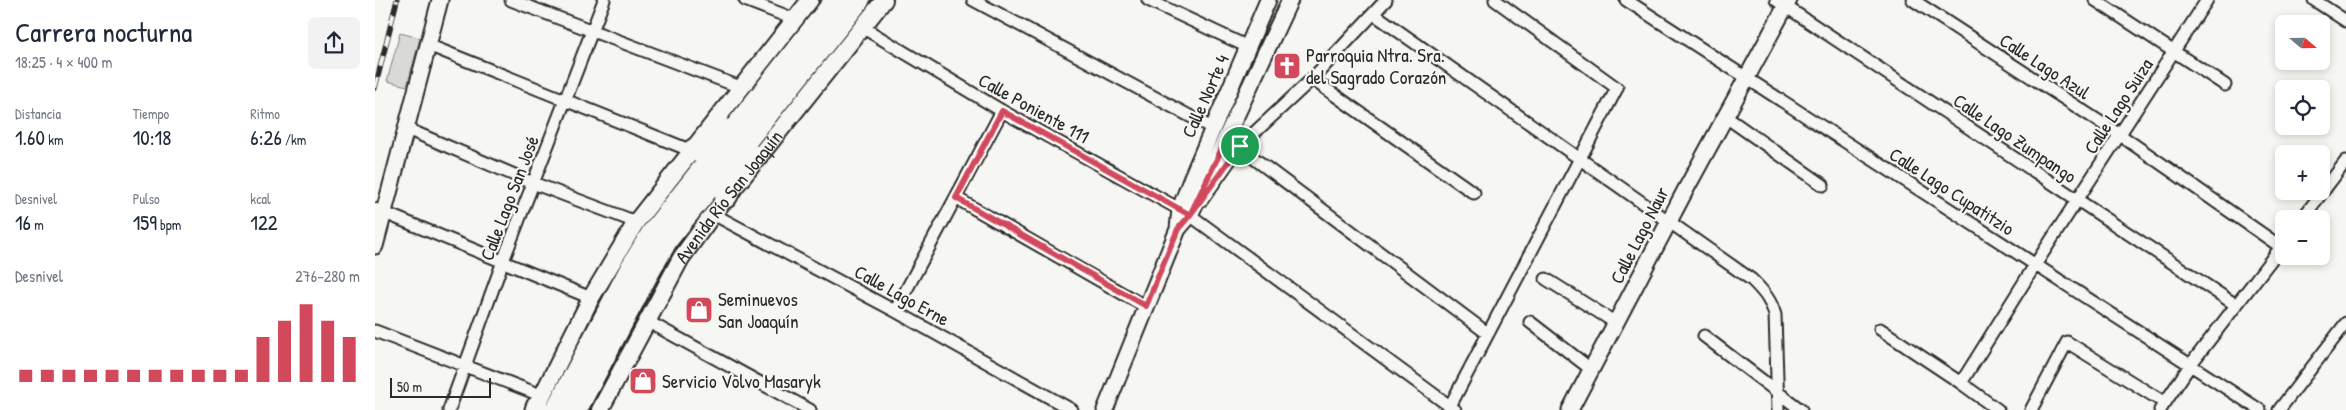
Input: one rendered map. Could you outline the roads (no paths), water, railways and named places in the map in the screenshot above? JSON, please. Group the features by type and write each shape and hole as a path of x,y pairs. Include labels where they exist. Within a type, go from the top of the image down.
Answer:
{"highway":[{"name":"Avenida Río San Joaquín","path":"541,407 652,233 835,0"},
{"name":"Avenida Río San Joaquín","path":"576,410 667,240 859,0"},
{"path":"719,206 769,114"},
{"path":"692,151 739,122"}],"main road":[{"path":"541,407 591,298 636,222 810,0"},
{"name":"Avenida Río San Joaquín","path":"601,410 681,258 719,206 884,0"}],"street":[{"path":"375,246 379,211 407,129 440,0"},
{"path":"511,0 740,87"},
{"name":"Calle Lago San José","path":"449,410 503,261 604,0"},
{"path":"745,0 794,19"},
{"path":"973,0 1212,128"},
{"path":"1148,0 1248,46"},
{"name":"Calle Norte 4","path":"1185,212 1212,128 1268,0"},
{"name":"Calle Norte 4","path":"1185,212 1234,142 1290,0"},
{"path":"1387,0 1312,79 1234,142 1487,334"},
{"path":"1451,409 1487,334 1617,88 1495,0"},
{"name":"Calle Lago Cupatitzio","path":"1626,0 2260,410"},
{"name":"Calle Lago Azul","path":"1913,0 2275,240"},
{"path":"2095,0 2225,85"},
{"name":"Calle Lago Suiza","path":"1961,383 2207,0"},
{"path":"2314,0 2346,21"},
{"name":"Calle Lago Naur","path":"1570,410 1669,220 1726,117 1784,2"},
{"name":"Calle Lago Zumpango","path":"1784,2 2236,305"},
{"path":"1374,14 1752,280 1771,303 1775,315 1779,410"},
{"name":"Calle Poniente 111","path":"862,27 1002,111 1185,212 1451,409"},
{"path":"428,44 692,151"},
{"path":"1312,79 1474,193"},
{"path":"895,311 1002,111"},
{"path":"1726,117 1823,185"},
{"path":"407,129 533,182 636,222"},
{"path":"2309,210 2346,161"},
{"path":"956,198 1146,306"},
{"name":"Calle Lago Erne","path":"719,206 895,311 1072,410"},
{"path":"379,211 591,298"},
{"path":"1103,408 1185,212"},
{"path":"2031,410 2067,342 2163,407 2191,364 2275,255"},
{"path":"1546,279 1616,323"},
{"path":"647,321 810,410"},
{"path":"1530,322 1592,370"},
{"path":"2279,410 2346,323"},
{"path":"1880,329 1998,410"},
{"path":"375,331 466,367 541,407"},
{"path":"1704,336 1801,410"}],"railway":[{"path":"375,88 397,0"}],"place":[{"name":"Parroquia Ntra. Sra. del Sagrado Corazón","path":"1287,66"},
{"name":"Seminuevos San Joaquín","path":"699,310"},
{"name":"Servicio Volvo Masaryk","path":"643,381"}]}
